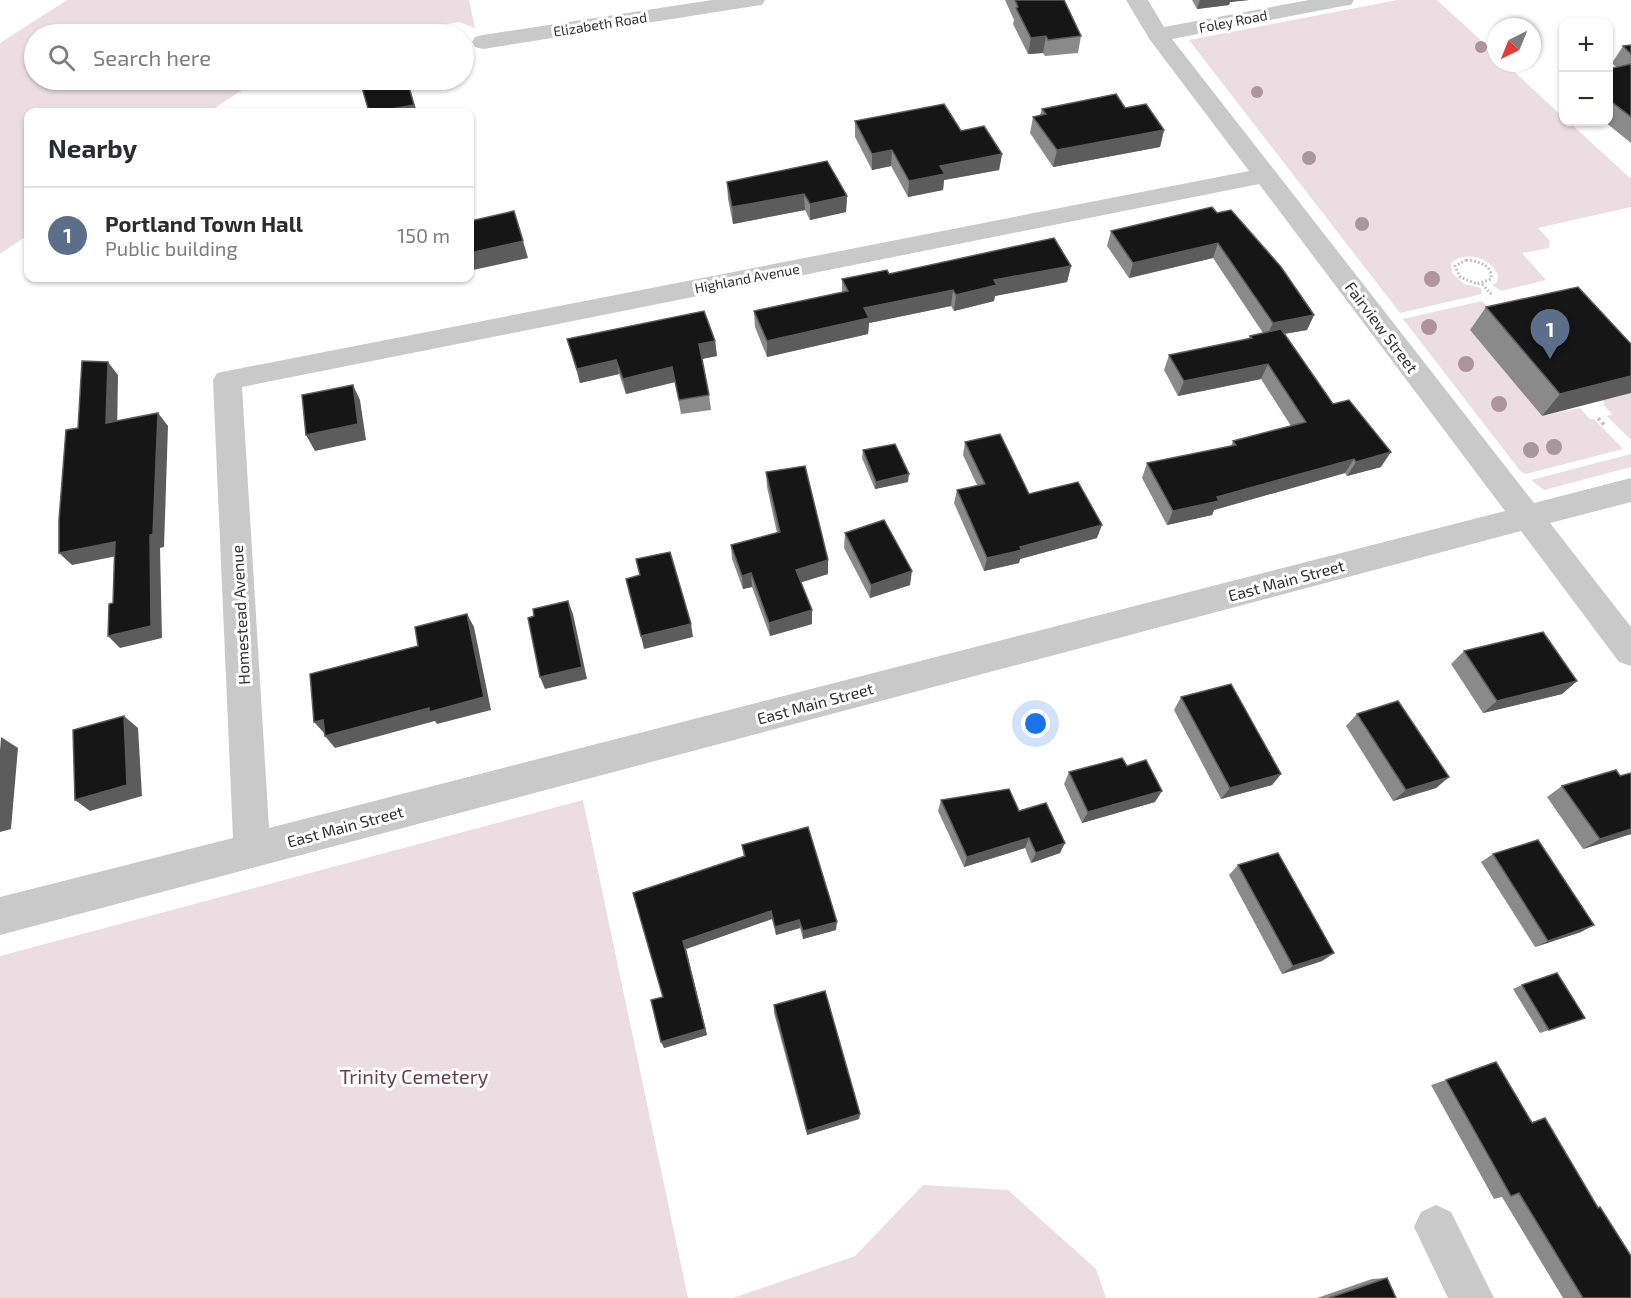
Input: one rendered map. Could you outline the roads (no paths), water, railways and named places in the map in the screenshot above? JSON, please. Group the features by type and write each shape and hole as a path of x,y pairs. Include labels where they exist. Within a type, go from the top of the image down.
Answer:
{"street":[{"name":"Elizabeth Road","path":"483,42 754,0"},
{"name":"Fairview Street","path":"1137,0 1158,35 1631,652"},
{"name":"Foley Road","path":"1158,35 1343,0"},
{"name":"Highland Avenue","path":"227,380 1266,175"},
{"name":"Homestead Avenue","path":"227,380 252,850"},
{"name":"East Main Street","path":"0,916 1631,490"},
{"path":"1436,1227 1472,1298"}],"place":[{"name":"Portland Town Hall","path":"1550,359"}],"park label":[{"name":"Trinity Cemetery","path":"414,1076"}]}
